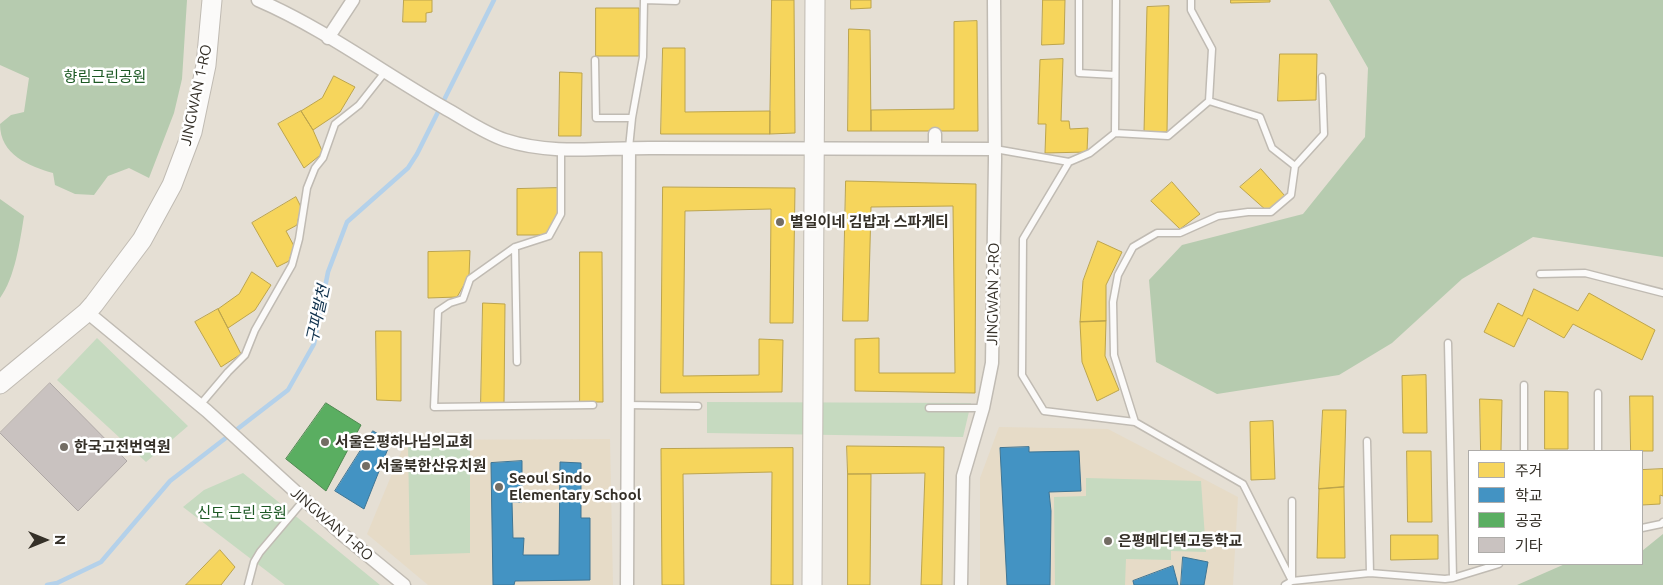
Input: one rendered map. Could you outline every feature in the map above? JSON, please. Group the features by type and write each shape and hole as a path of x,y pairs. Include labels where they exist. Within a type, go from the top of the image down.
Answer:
{"street":[{"name":"JINGWAN 1-RO","path":"0,384 87,312 142,240 172,185 194,122 206,65 212,0"},
{"path":"258,0 286,12 473,124 503,139 533,148 560,150 629,148 995,149"},
{"path":"328,38 353,0"},
{"path":"812,585 815,0"},
{"name":"JINGWAN 2-RO","path":"961,585 964,476 983,408 992,363 995,149 994,0"},
{"path":"935,134 935,149"},
{"path":"627,585 629,148"},
{"path":"87,312 204,408"},
{"name":"JINGWAN 1-RO","path":"204,408 343,535 404,585"}],"lane":[{"path":"629,148 632,118 643,57 644,0 676,1"},
{"path":"1079,0 1079,73 1116,74"},
{"path":"1115,133 1116,0"},
{"path":"995,149 1069,162 1090,153 1115,133 1168,136 1209,101 1212,49 1191,10 1191,0"},
{"path":"595,60 596,118 632,118"},
{"path":"204,408 228,372 245,355 255,330 292,265 299,239 306,188 315,168 323,158 335,124 359,105 385,72"},
{"path":"1135,422 1114,355 1113,302 1118,275 1134,247 1157,233 1180,233 1218,216 1248,212 1271,212 1291,195 1295,166 1324,134 1322,77"},
{"path":"1209,101 1260,117 1272,148 1295,166"},
{"path":"560,150 561,214 549,236 515,247 470,279 463,299 438,311 434,407 594,405"},
{"path":"1069,162 1023,238 1022,375 1044,412 1135,422 1243,484 1292,581"},
{"path":"515,247 517,362"},
{"path":"1540,274 1585,273 1663,293"},
{"path":"1448,342 1453,578"},
{"path":"1524,384 1524,450"},
{"path":"1598,393 1598,450"},
{"path":"627,405 698,406"},
{"path":"929,408 983,408"},
{"path":"1367,441 1370,573"},
{"path":"248,585 254,562 260,552 304,500"},
{"path":"1292,501 1292,581"},
{"path":"1643,528 1663,522"},
{"path":"1285,585 1292,581 1370,573 1453,578 1496,565"}],"shaded area":[{"name":"은평메디텍고등학교","path":"999,427 1108,429 1238,497 1233,585 980,585 980,478"},
{"name":"Seoul Sindo Elementary School","path":"610,439 613,585 428,585 367,534 406,440"}],"green space":[{"name":"향림근린공원","path":"0,0 187,0 182,79 174,113 149,178 129,168 108,176 94,195 75,194 55,185 53,173 26,163 10,151 1,135 0,124 11,115 24,112 29,78 0,65"},
{"path":"1329,0 1663,0 1663,257 1533,237 1462,279 1392,343 1339,375 1217,394 1156,362 1149,280 1182,245 1303,214 1365,137 1368,68"},
{"path":"0,199 24,216 13,270 0,298"},
{"path":"97,338 188,426 146,462 57,380"},
{"path":"707,402 971,403 963,437 707,433"},
{"path":"470,444 470,553 410,555 408,445"},
{"name":"신도 근린 공원","path":"243,473 380,585 285,585 183,507 204,490"},
{"path":"1086,478 1201,481 1206,552 1171,551 1171,560 1126,559 1125,585 1055,585 1054,497 1086,496"},
{"path":"1663,534 1663,585 1517,585 1563,565 1643,565 1643,550"}],"building: 주거":[{"path":"404,0 432,0 432,12 426,13 426,22 403,22"},
{"path":"772,0 794,0 795,133 770,134"},
{"path":"851,0 871,0 871,8 851,9"},
{"path":"1043,0 1065,0 1064,44 1042,45"},
{"path":"1231,0 1270,0 1270,2 1231,3"},
{"path":"1169,6 1167,132 1144,132 1147,7"},
{"path":"596,8 639,8 639,56 596,56"},
{"path":"977,21 978,131 871,131 871,110 954,109 954,22"},
{"path":"849,29 870,30 871,131 848,131"},
{"path":"663,48 685,48 685,112 770,111 770,134 661,134"},
{"path":"1280,54 1317,54 1316,100 1278,101"},
{"path":"1063,59 1061,121 1069,121 1070,129 1088,128 1087,152 1045,153 1046,124 1038,124 1040,60"},
{"path":"560,72 582,73 581,136 559,136"},
{"path":"334,76 355,87 340,112 313,130 301,111 322,98"},
{"path":"301,111 313,130 323,153 304,168 278,124"},
{"path":"1261,169 1285,196 1267,211 1240,187"},
{"path":"846,181 976,184 975,393 855,391 855,339 879,338 879,373 955,373 953,206 871,207 868,321 843,321"},
{"path":"1172,182 1200,214 1180,229 1151,201"},
{"path":"663,187 795,188 793,323 770,323 771,209 685,211 683,376 759,375 759,339 783,340 782,392 661,393"},
{"path":"559,188 558,213 546,235 517,235 517,189"},
{"path":"296,197 301,207 297,225 286,231 294,246 289,261 277,267 252,223"},
{"path":"1098,241 1122,252 1106,285 1106,321 1080,322 1083,281"},
{"path":"470,251 469,276 457,297 428,298 428,252"},
{"path":"580,252 602,252 603,402 580,402"},
{"path":"252,272 271,285 255,310 228,328 218,309 239,294"},
{"path":"1534,289 1578,311 1589,293 1655,330 1642,360 1573,324 1564,338 1528,318 1514,347 1484,332 1498,303 1522,316"},
{"path":"483,303 505,304 504,403 481,404"},
{"path":"218,309 241,354 221,367 195,322"},
{"path":"1106,321 1105,356 1119,390 1097,401 1082,362 1080,322"},
{"path":"376,331 401,331 401,401 377,400"},
{"path":"1426,375 1427,433 1403,433 1402,376"},
{"path":"1545,391 1568,392 1568,449 1545,449"},
{"path":"1630,396 1653,396 1653,451 1631,450"},
{"path":"1480,399 1502,400 1501,450 1481,450"},
{"path":"1323,410 1346,410 1344,487 1319,489"},
{"path":"1273,421 1275,479 1251,480 1250,422"},
{"path":"847,446 944,447 942,585 921,585 925,473 848,474"},
{"path":"793,448 793,585 771,585 772,472 683,474 684,585 662,585 661,449"},
{"path":"1407,451 1431,451 1432,522 1408,522"},
{"path":"1663,469 1663,496 1660,495 1660,504 1643,505 1643,470"},
{"path":"848,474 871,474 870,585 848,585"},
{"path":"1344,487 1345,558 1317,558 1319,489"},
{"path":"1391,535 1438,535 1438,559 1391,560"},
{"path":"220,550 235,567 221,585 186,585"}],"building: 학교":[{"name":"서울북한산유치원","path":"373,431 391,441 364,509 335,491"},
{"path":"1029,447 1029,452 1079,451 1081,491 1049,492 1051,511 1050,585 1007,585 1000,448"},
{"path":"522,461 522,502 512,502 513,538 524,538 523,555 559,555 560,462 581,463 581,518 590,518 590,580 515,581 514,585 493,585 491,463"},
{"path":"1183,557 1208,562 1204,585 1181,585"},
{"path":"1173,566 1178,585 1134,585 1133,581"}],"building: 공공":[{"name":"서울은평하나님의교회","path":"326,403 361,425 326,491 286,459"}],"building: 기타":[{"name":"한국고전번역원","path":"50,383 127,461 78,511 0,433"}],"waterway":[{"name":"구파발천","path":"47,585 57,583 101,562 170,481 288,390 314,344 328,272 347,222 408,168 417,154 494,0"}],"place":[{"name":"별일이네 김밥과 스파게티","path":"780,222"},
{"name":"서울은평하나님의교회","path":"325,442"},
{"name":"한국고전번역원","path":"64,447"},
{"name":"서울북한산유치원","path":"366,466"},
{"name":"Seoul Sindo Elementary School","path":"499,487"},
{"name":"은평메디텍고등학교","path":"1108,541"}]}
